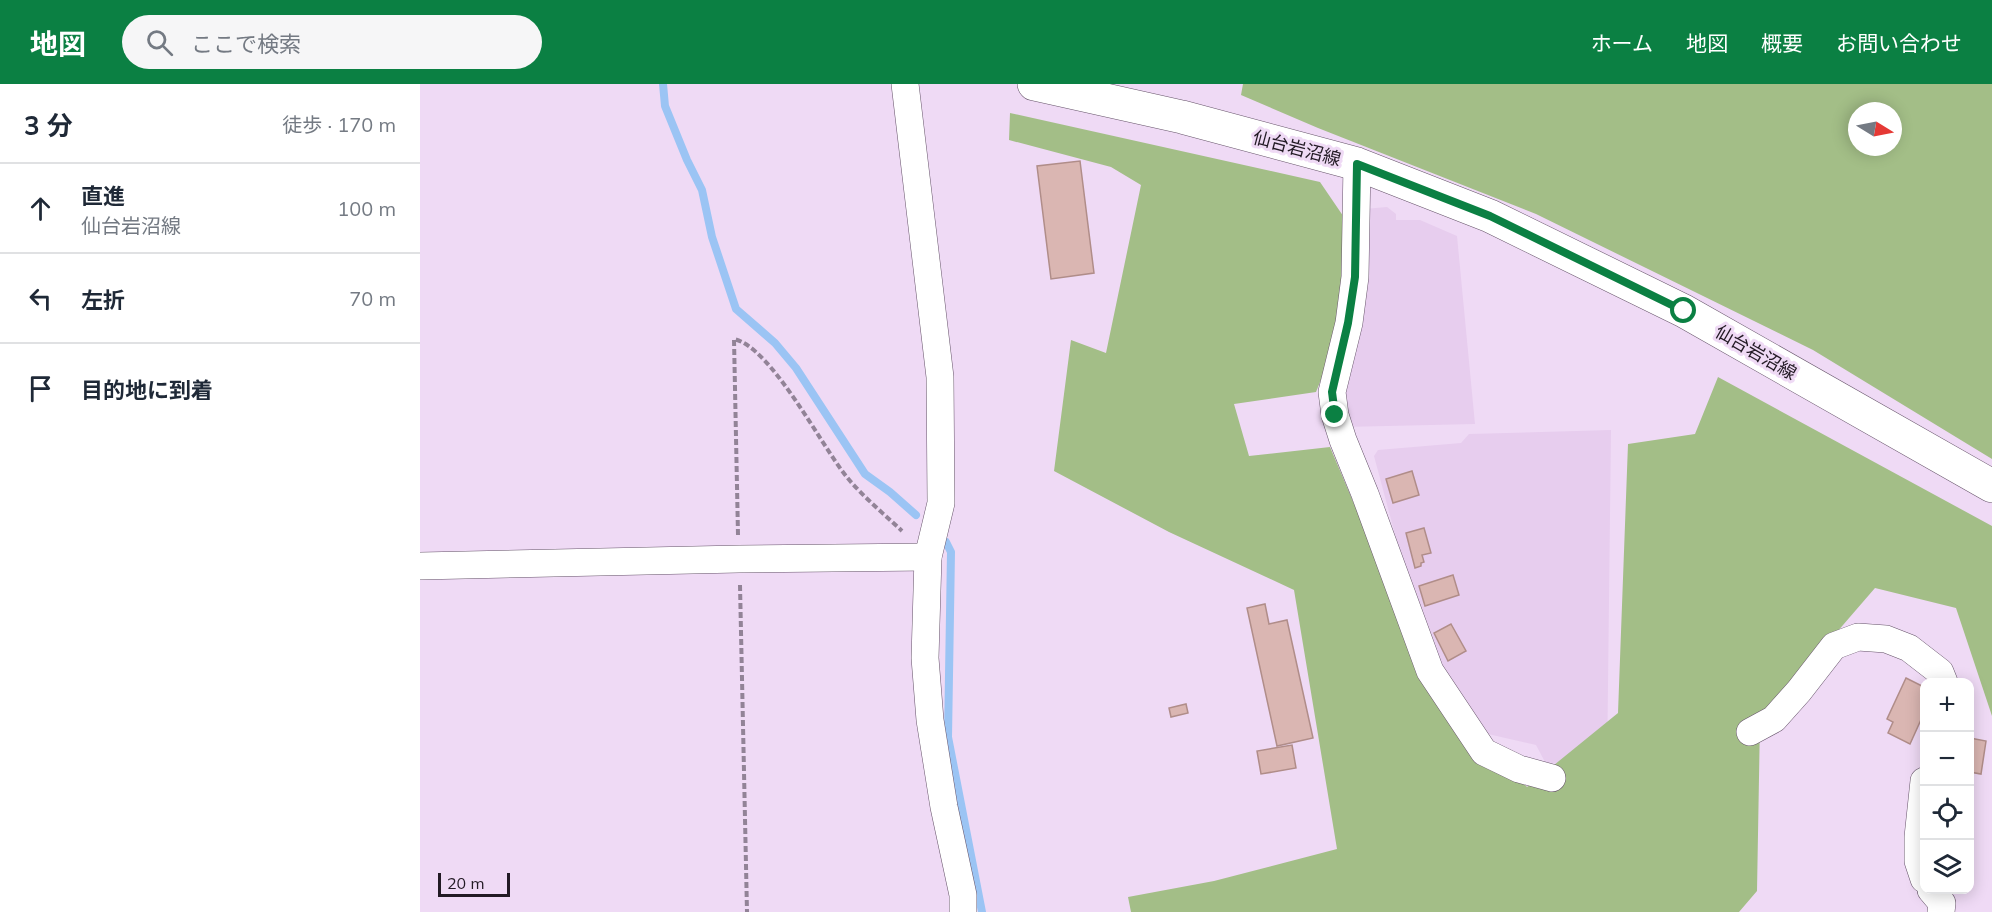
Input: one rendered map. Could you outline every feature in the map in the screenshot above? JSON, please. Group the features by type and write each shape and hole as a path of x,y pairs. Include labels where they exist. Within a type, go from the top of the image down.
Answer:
{"main road":[{"name":"仙台岩沼線","path":"1034,84 1182,117 1357,164 1490,216 1684,311 1992,486"}],"street":[{"path":"904,84 940,377 941,503 928,557 925,658 930,720 944,807 963,895 963,912"},
{"path":"1357,164 1355,277 1348,323 1332,392 1340,432 1430,671 1484,752 1519,769 1552,778"},
{"path":"420,566 928,557"},
{"path":"1750,732 1774,719 1834,646 1858,637 1886,639 1909,648 1940,672 1942,678"},
{"path":"1920,867 1917,837 1923,786"},
{"path":"1934,894 1942,903 1941,912"}],"path":[{"path":"747,912 734,339 744,341 762,358 788,390 846,476 928,557"}],"shaded area":[{"path":"1387,207 1396,214 1396,220 1420,220 1457,236 1475,424 1343,427 1340,391 1364,209"},
{"path":"1611,430 1607,770 1545,762 1536,745 1488,734 1422,635 1374,456 1378,450 1461,443 1469,434"}],"green space":[{"path":"1243,84 1992,84 1992,459 1813,350 1536,214 1241,95"},
{"path":"1010,113 1320,182 1352,229 1345,320 1316,392 1234,404 1249,456 1330,447 1427,676 1527,787 1618,713 1628,444 1695,434 1718,377 1992,526 1992,716 1956,608 1875,588 1760,721 1757,891 1739,912 1131,912 1128,897 1214,881 1337,849 1294,590 1169,532 1054,471 1071,340 1106,353 1141,185 1111,167 1009,140"}],"building":[{"path":"1080,161 1094,273 1051,279 1037,166"},
{"path":"1412,471 1419,495 1393,503 1386,479"},
{"path":"1424,528 1431,553 1422,555 1424,562 1415,568 1406,533"},
{"path":"1453,575 1459,595 1425,606 1419,586"},
{"path":"1265,604 1269,624 1287,620 1313,738 1277,746 1247,608"},
{"path":"1451,624 1466,651 1448,661 1434,633"},
{"path":"1906,678 1920,685 1920,722 1910,744 1888,733 1893,722 1887,719"},
{"path":"1186,704 1188,713 1171,717 1169,708"},
{"path":"1974,739 1986,741 1981,774 1974,773"},
{"path":"1292,745 1296,768 1261,774 1257,751"}],"waterway":[{"path":"663,84 665,106 702,190 712,237 736,309 775,343 796,368 865,474 916,515"},
{"path":"946,542 951,552 948,737 982,912"}],"route":[{"path":"1335,415 1332,392 1348,323 1355,277 1357,164 1490,216 1684,311"}]}
